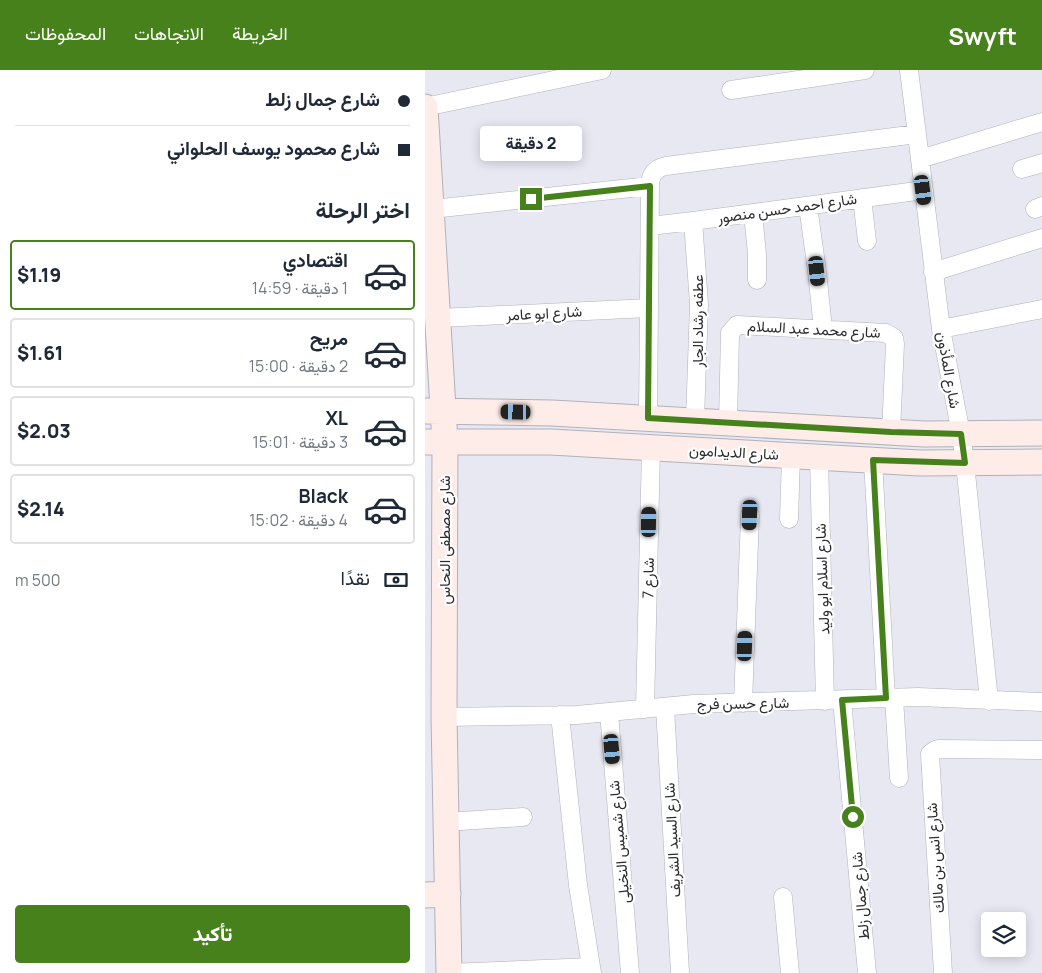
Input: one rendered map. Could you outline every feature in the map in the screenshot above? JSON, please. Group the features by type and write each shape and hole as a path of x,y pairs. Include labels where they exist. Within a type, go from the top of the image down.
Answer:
{"street":[{"path":"425,106 602,70"},
{"path":"731,90 806,74 865,70"},
{"name":"شارع المأذون","path":"909,70 941,329 965,463 989,701"},
{"name":"شارع مصطفى النحاس","path":"425,106 439,318 434,411 446,822 436,895 449,973"},
{"path":"920,159 1042,122"},
{"path":"648,418 650,180 655,170 666,166 917,134"},
{"path":"1022,169 1042,163"},
{"path":"432,209 650,186"},
{"name":"شارع احمد حسن منصور","path":"650,226 923,190"},
{"path":"862,198 867,241"},
{"path":"808,206 823,329"},
{"path":"753,213 757,254 757,280"},
{"name":"عطفه رشاد الجار","path":"693,221 699,304 695,420"},
{"path":"933,272 1042,238"},
{"name":"شارع ابو عامر","path":"439,318 649,308"},
{"path":"941,329 1042,309"},
{"name":"شارع محمد عبد السلام","path":"727,422 730,333 733,328 742,324 886,333 893,338 895,344 891,432"},
{"name":"شارع الديدامون","path":"434,411 552,413 891,432 961,434 1042,433"},
{"name":"شارع الديدامون","path":"435,442 551,442 873,460 965,463 1042,462"},
{"name":"شارع 7","path":"645,709 651,448"},
{"path":"789,518 791,456"},
{"name":"شارع اسلام ابو وليد","path":"819,457 833,700"},
{"path":"873,460 890,698 899,778"},
{"path":"743,703 750,515"},
{"name":"شارع حسن فرج","path":"444,717 560,715 694,704 941,696 989,701 1042,702"},
{"name":"شارع جمال زلط","path":"833,700 867,973"},
{"name":"شارع السيد الشريف","path":"665,707 680,973"},
{"name":"شارع شميس النخيلى","path":"609,712 630,973"},
{"path":"449,973 591,970 578,886 560,715"},
{"name":"شارع انس بن مالك","path":"943,973 929,758 932,752 938,749 1042,750"},
{"path":"446,822 523,817"},
{"path":"783,897 791,973"}],"route":[{"path":"531,199 650,186 648,418 924,434 961,434 965,463 873,460 886,698 842,700 853,817"}]}
